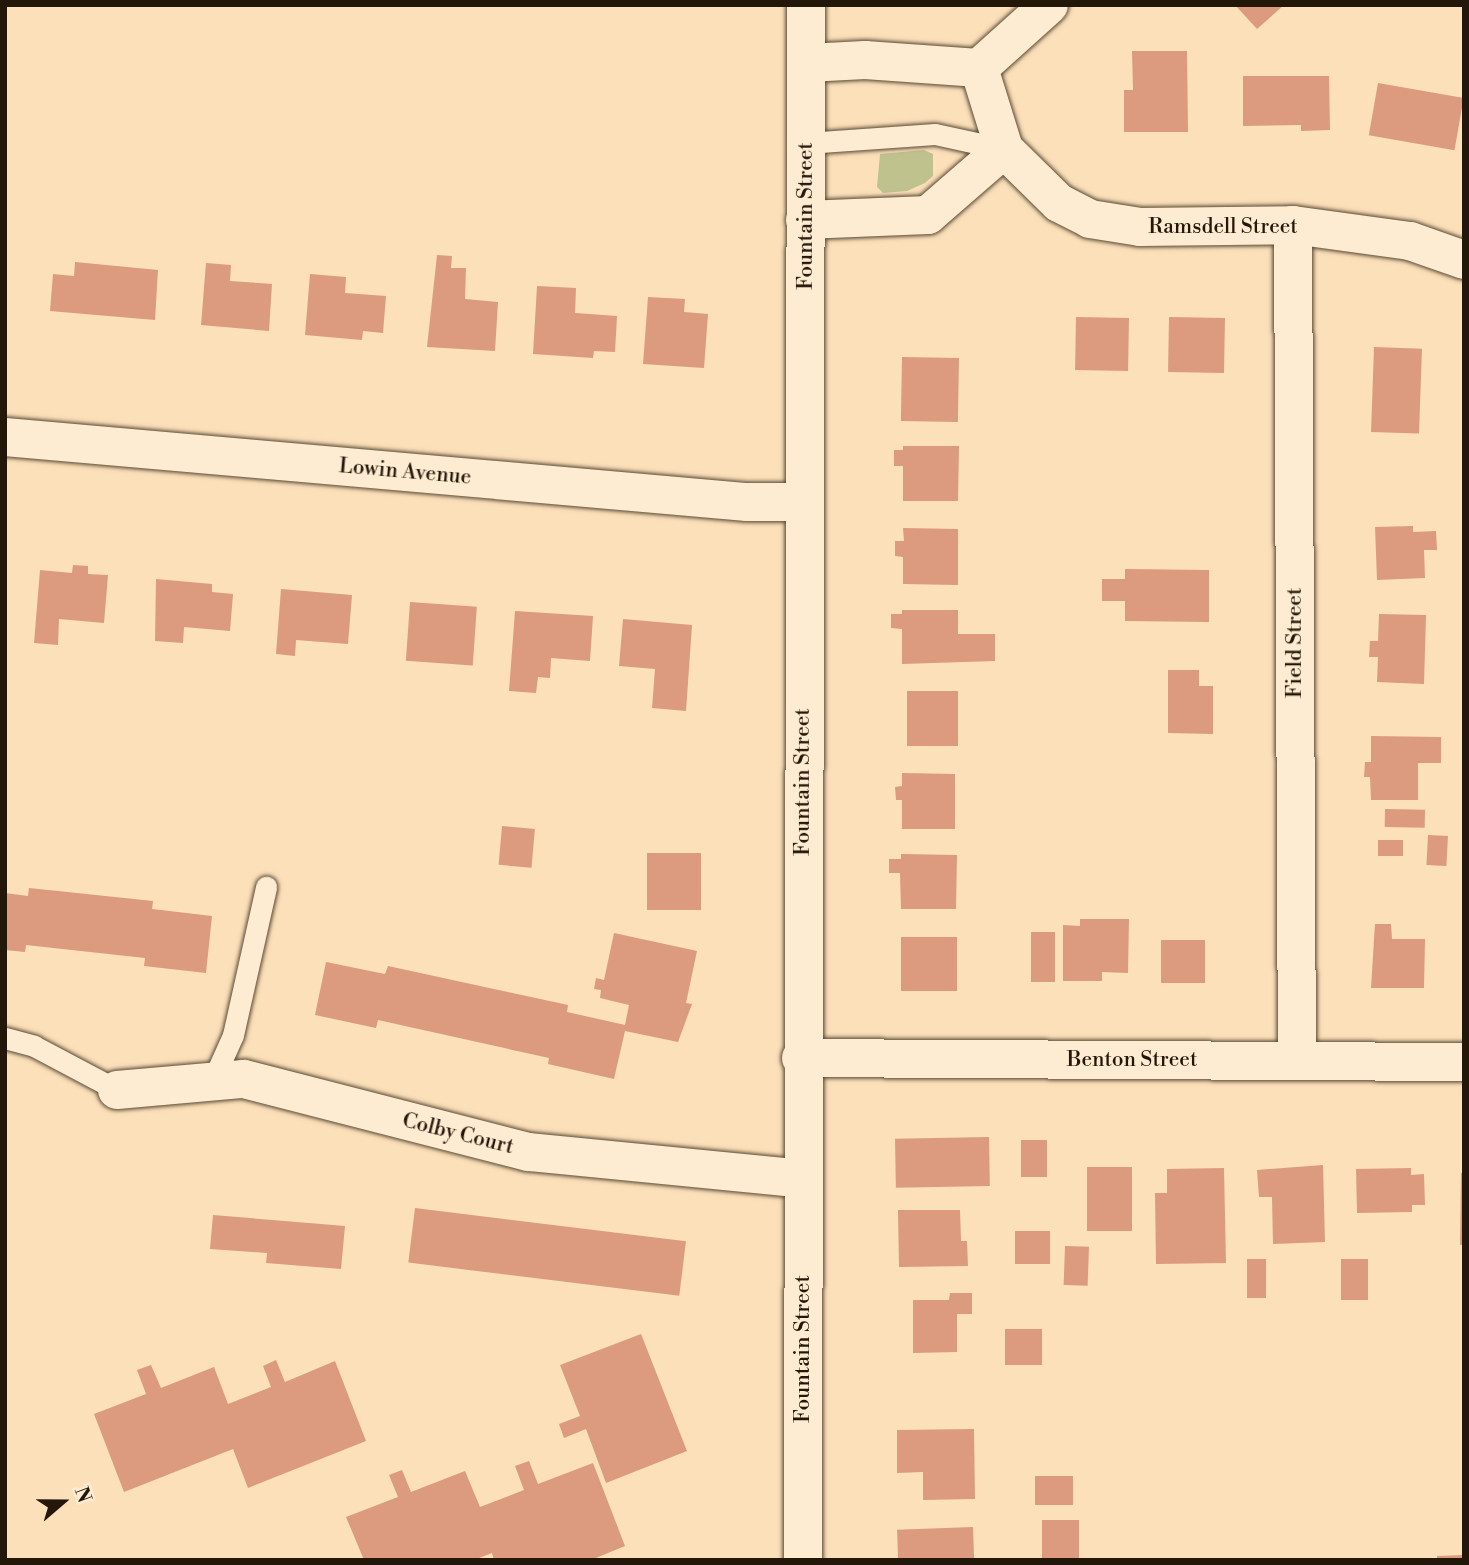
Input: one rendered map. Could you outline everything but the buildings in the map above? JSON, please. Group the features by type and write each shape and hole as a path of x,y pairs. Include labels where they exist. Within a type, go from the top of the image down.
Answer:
{"street":[{"name":"Fountain Street","path":"803,1560 801,1058 806,5"},
{"path":"807,63 864,60 979,68 1049,5"},
{"name":"Ramsdell Street","path":"979,68 1004,149 1059,203 1111,225 1293,225 1410,241 1464,260"},
{"path":"805,220 928,215 1004,149"},
{"name":"Field Street","path":"1293,225 1297,1060"},
{"name":"Lowin Avenue","path":"5,438 747,502 805,502"},
{"name":"Benton Street","path":"801,1058 1464,1062"},
{"name":"Colby Court","path":"117,1090 244,1079 528,1152 803,1179"}],"lane":[{"path":"806,143 935,134 1004,149"},
{"path":"212,1083 233,1035 266,887"},
{"path":"5,1038 34,1046 117,1090"}],"green space":[{"path":"924,150 933,154 933,176 925,183 907,191 883,193 877,187 880,154"}]}
